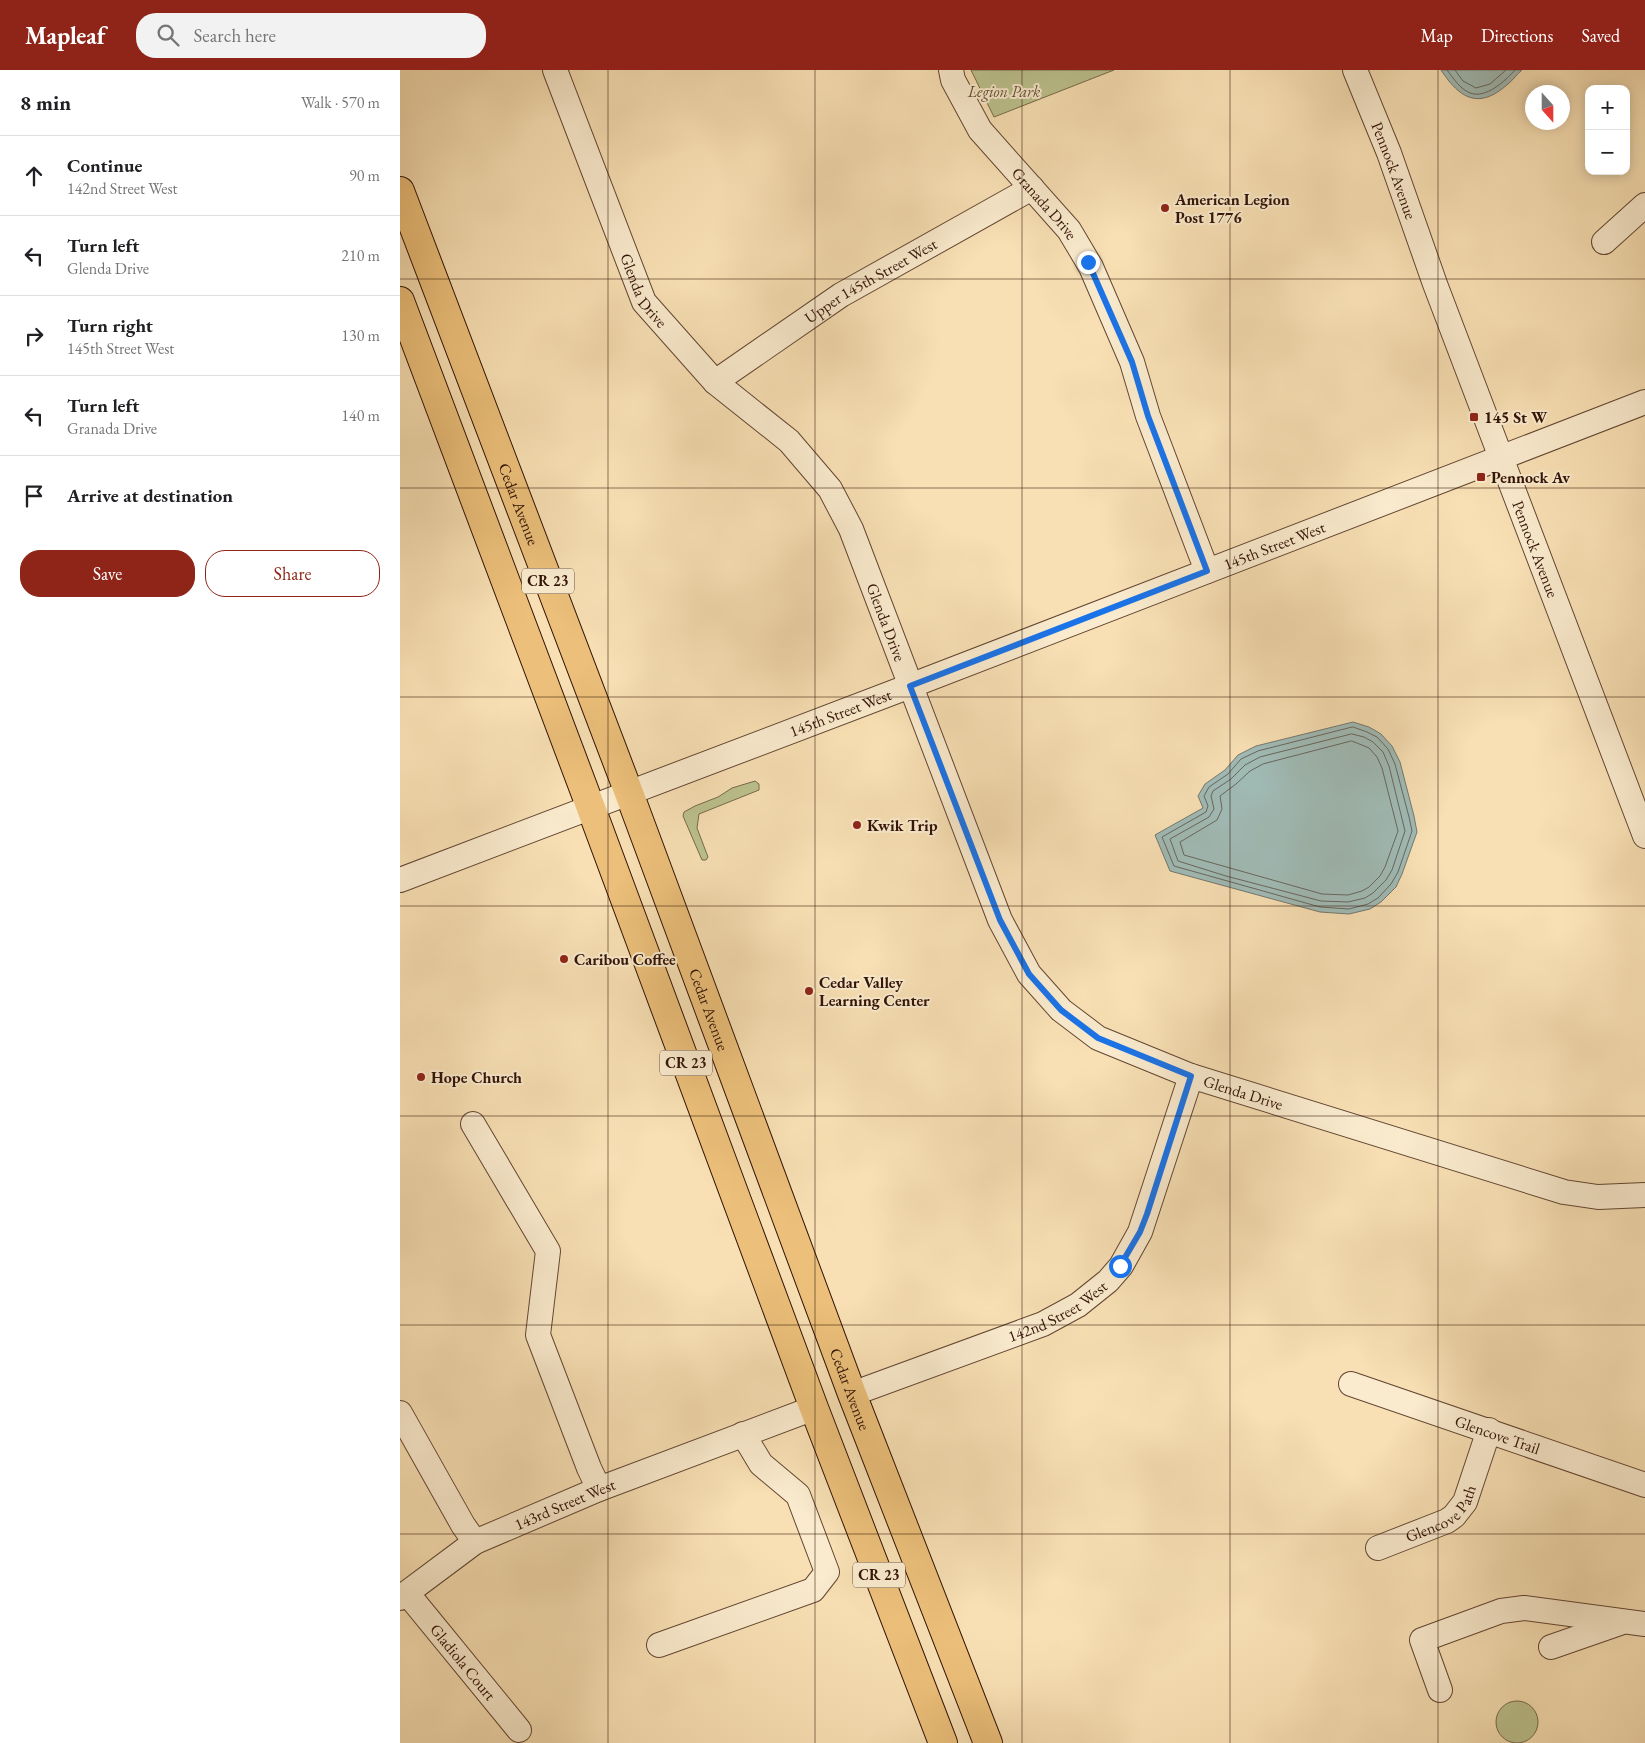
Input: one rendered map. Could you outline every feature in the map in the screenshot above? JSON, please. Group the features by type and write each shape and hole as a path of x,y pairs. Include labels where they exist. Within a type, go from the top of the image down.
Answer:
{"highway":[{"name":"Cedar Avenue","path":"400,191 629,793 852,1394 988,1743"},
{"name":"CR 23","path":"400,301 814,1408 943,1743"}],"street":[{"name":"Glenda Drive","path":"555,70 644,302 715,382 790,441 830,489 851,529 1000,920 1029,974 1061,1010 1098,1038 1191,1076 1564,1192 1598,1197 1645,1195"},
{"name":"Granada Drive","path":"951,70 953,80 980,130 1069,230 1091,267 1132,362 1148,416 1207,571"},
{"name":"Pennock Avenue","path":"1355,70 1389,153 1435,284 1645,836"},
{"name":"Upper 145th Street West","path":"715,382 841,295 1032,188"},
{"path":"1604,242 1645,205"},
{"name":"145th Street West","path":"400,880 910,686 1645,402"},
{"name":"142nd Street West","path":"852,1394 1043,1324 1078,1306 1108,1281 1120,1266 1140,1232 1191,1076"},
{"path":"473,1124 548,1251 538,1335 583,1454 600,1488"},
{"name":"Glencove Trail","path":"1351,1384 1645,1485"},
{"name":"143rd Street West","path":"403,1596 475,1542 600,1488 814,1408"},
{"path":"400,1413 463,1525 475,1542"},
{"name":"Glencove Path","path":"1378,1548 1447,1521 1454,1516 1465,1502 1489,1430"},
{"path":"659,1645 813,1590 827,1572 798,1495 761,1464 743,1434"},
{"name":"Gladiola Court","path":"403,1596 519,1730"},
{"path":"1440,1690 1422,1640 1501,1611 1524,1608 1635,1623"},
{"path":"1551,1647 1635,1623"}],"green space":[{"name":"Legion Park","path":"971,70 1114,70 994,117"},
{"path":"755,781 759,784 759,790 699,814 697,828 708,857 706,860 702,860 683,816 684,812 718,797 732,788"},
{"path":"1517,1701 1532,1707 1538,1722 1532,1737 1517,1743 1502,1737 1496,1722 1502,1707"}],"water":[{"path":"1441,70 1522,70 1498,92 1479,99 1471,98 1455,88"},
{"path":"1353,722 1369,727 1381,734 1392,746 1400,762 1417,832 1396,887 1381,902 1370,909 1349,914 1320,912 1170,871 1155,835 1203,808 1198,796 1205,784 1225,770 1238,755 1256,746"}],"place":[{"name":"American Legion Post 1776","path":"1165,208"},
{"name":"145 St W","path":"1474,417"},
{"name":"Pennock Av","path":"1481,477"},
{"name":"Kwik Trip","path":"857,825"},
{"name":"Caribou Coffee","path":"564,959"},
{"name":"Cedar Valley Learning Center","path":"809,991"},
{"name":"Hope Church","path":"421,1077"}],"route":[{"path":"1088,262 1132,362 1148,416 1207,571 910,686 1000,920 1029,974 1061,1010 1098,1038 1191,1076 1147,1214 1140,1232 1120,1266"}]}
